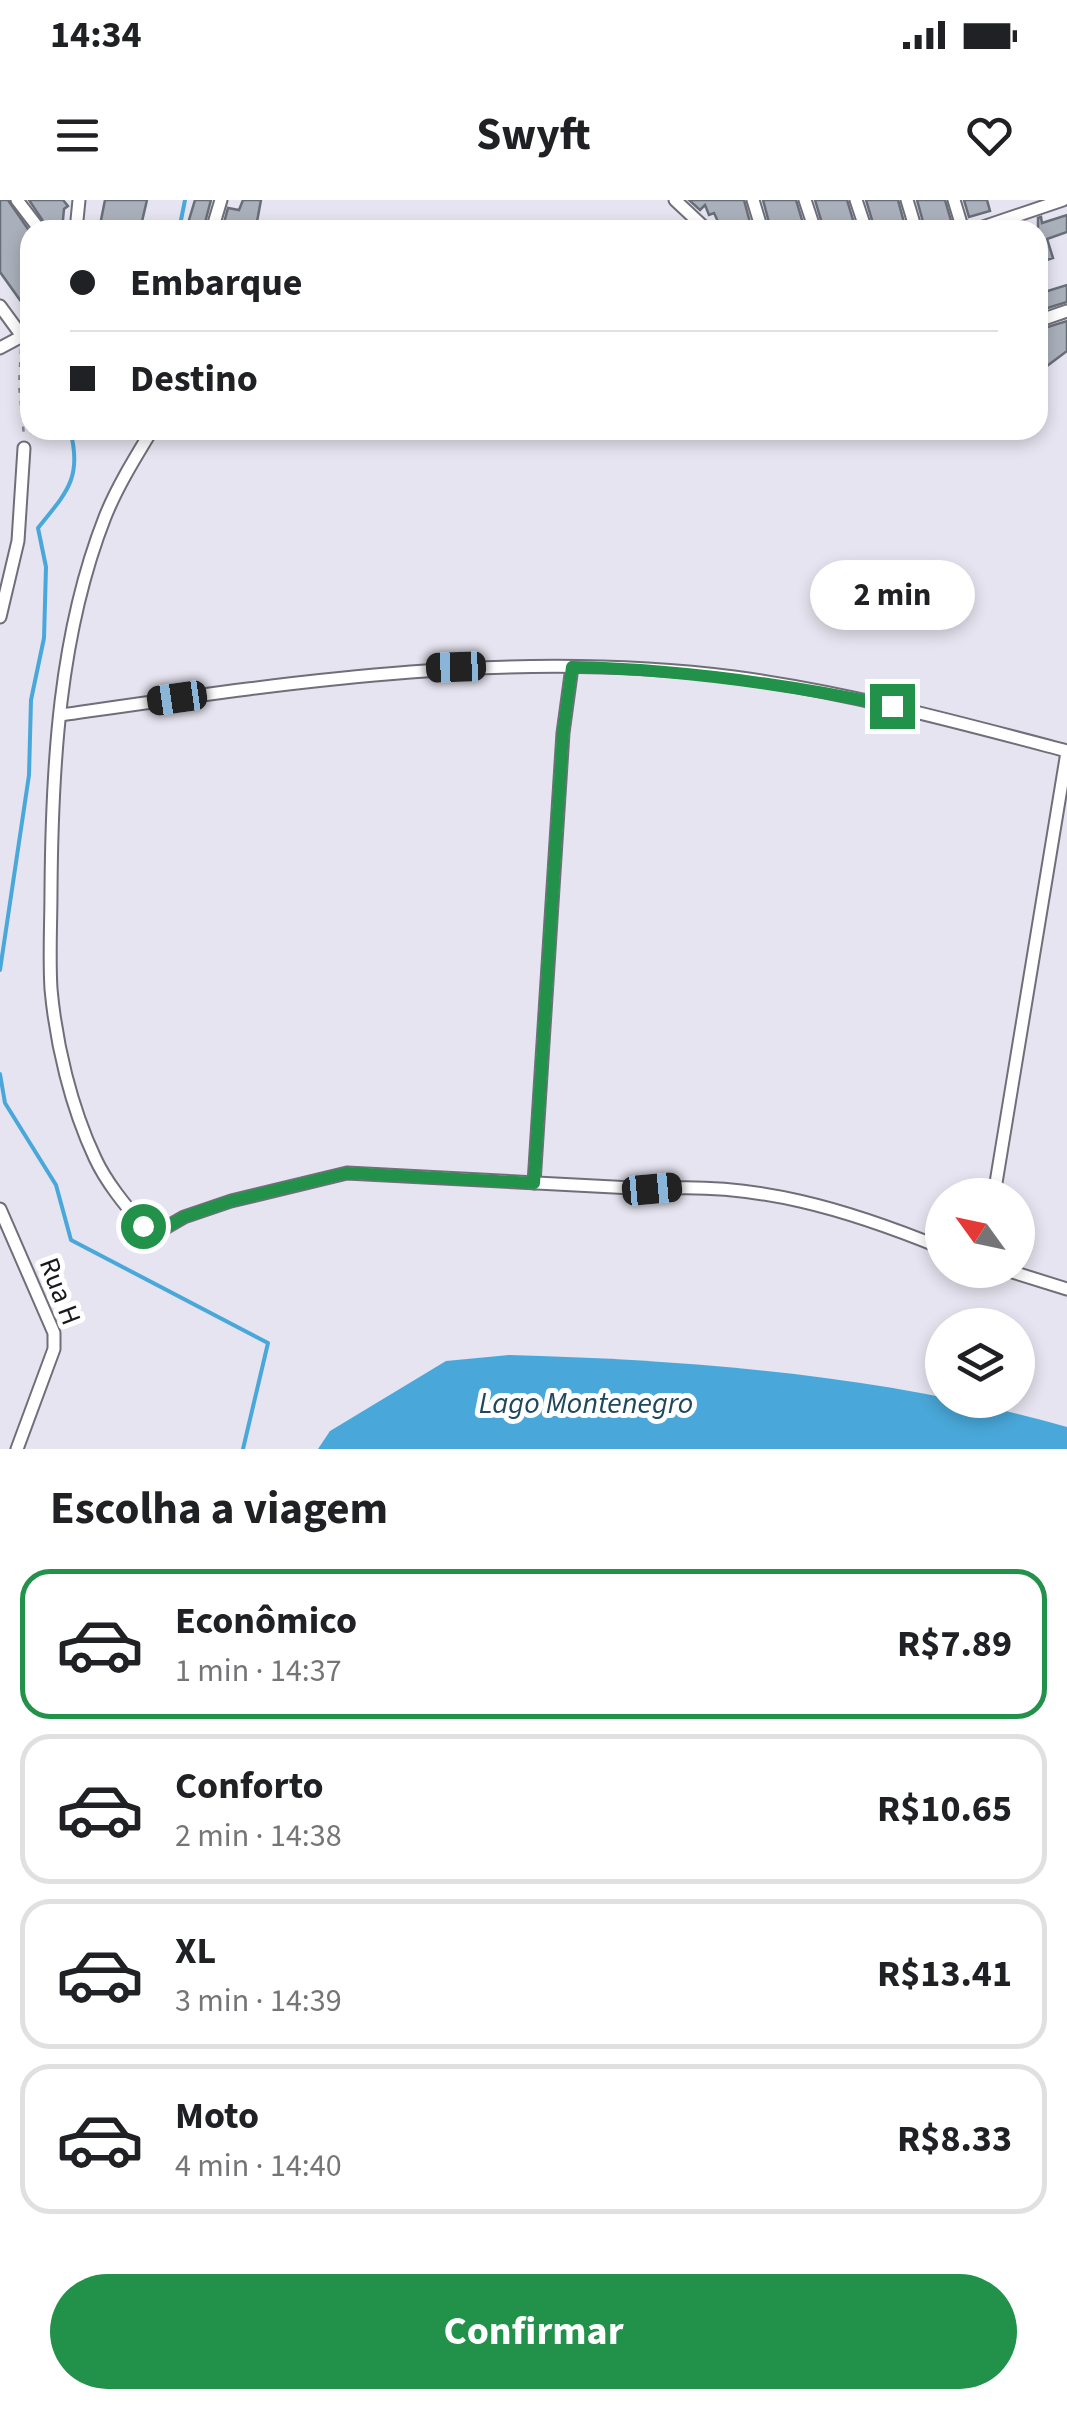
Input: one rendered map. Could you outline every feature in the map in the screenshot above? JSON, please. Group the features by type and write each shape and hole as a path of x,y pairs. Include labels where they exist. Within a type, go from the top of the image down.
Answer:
{"street":[{"path":"17,200 32,220"},
{"path":"675,200 696,220"},
{"path":"1004,220 1063,200"},
{"path":"0,306 20,328"},
{"path":"147,440 106,516 87,572 68,657 51,854 51,988 59,1040 80,1119 96,1160 143,1226 165,1228 231,1201 347,1173 652,1189 679,1187 782,1196 862,1216 925,1241"},
{"path":"0,617 18,541 24,448"},
{"path":"61,715 421,668 572,667 690,673 800,686 926,713 1067,752 997,1178"},
{"path":"534,1183 563,733 572,667"},
{"name":"Rua H","path":"0,1209 54,1333 54,1348 17,1449"},
{"path":"1035,1279 1067,1289"}],"path":[{"path":"23,440 24,448"}],"water":[{"name":"Lago Montenegro","path":"509,1355 650,1361 862,1383 925,1394 925,1418 1034,1418 1067,1427 1067,1449 318,1449 330,1431 446,1361"}],"building":[{"path":"0,200 8,200 22,220 20,300 0,272"},
{"path":"29,200 63,200 68,206 63,220 42,220"},
{"path":"105,200 147,200 142,220 101,220"},
{"path":"195,200 211,200 206,220 189,220"},
{"path":"243,200 261,200 257,220 225,220 228,208 239,210"},
{"path":"689,200 744,200 749,220 717,220 714,213 709,215 705,205 700,210"},
{"path":"763,200 796,200 802,220 768,220"},
{"path":"815,200 847,200 853,220 821,220"},
{"path":"866,200 898,200 903,220 872,220"},
{"path":"917,200 945,200 951,220 923,220"},
{"path":"964,200 987,200 990,211 969,217"},
{"path":"1067,215 1067,232 1048,239 1048,221"},
{"path":"1067,285 1067,302 1048,308 1048,291"},
{"path":"1067,321 1067,351 1048,365 1048,327"}],"waterway":[{"path":"181,220 185,200"},
{"path":"0,970 29,775 31,700 44,638 46,567 38,528 69,484 74,461 72,440"},
{"path":"0,1074 5,1103 56,1185 71,1240 268,1343 243,1449"}],"route":[{"path":"143,1226 165,1228 231,1201 347,1173 534,1183 563,733 572,667 730,676 892,706"}]}
